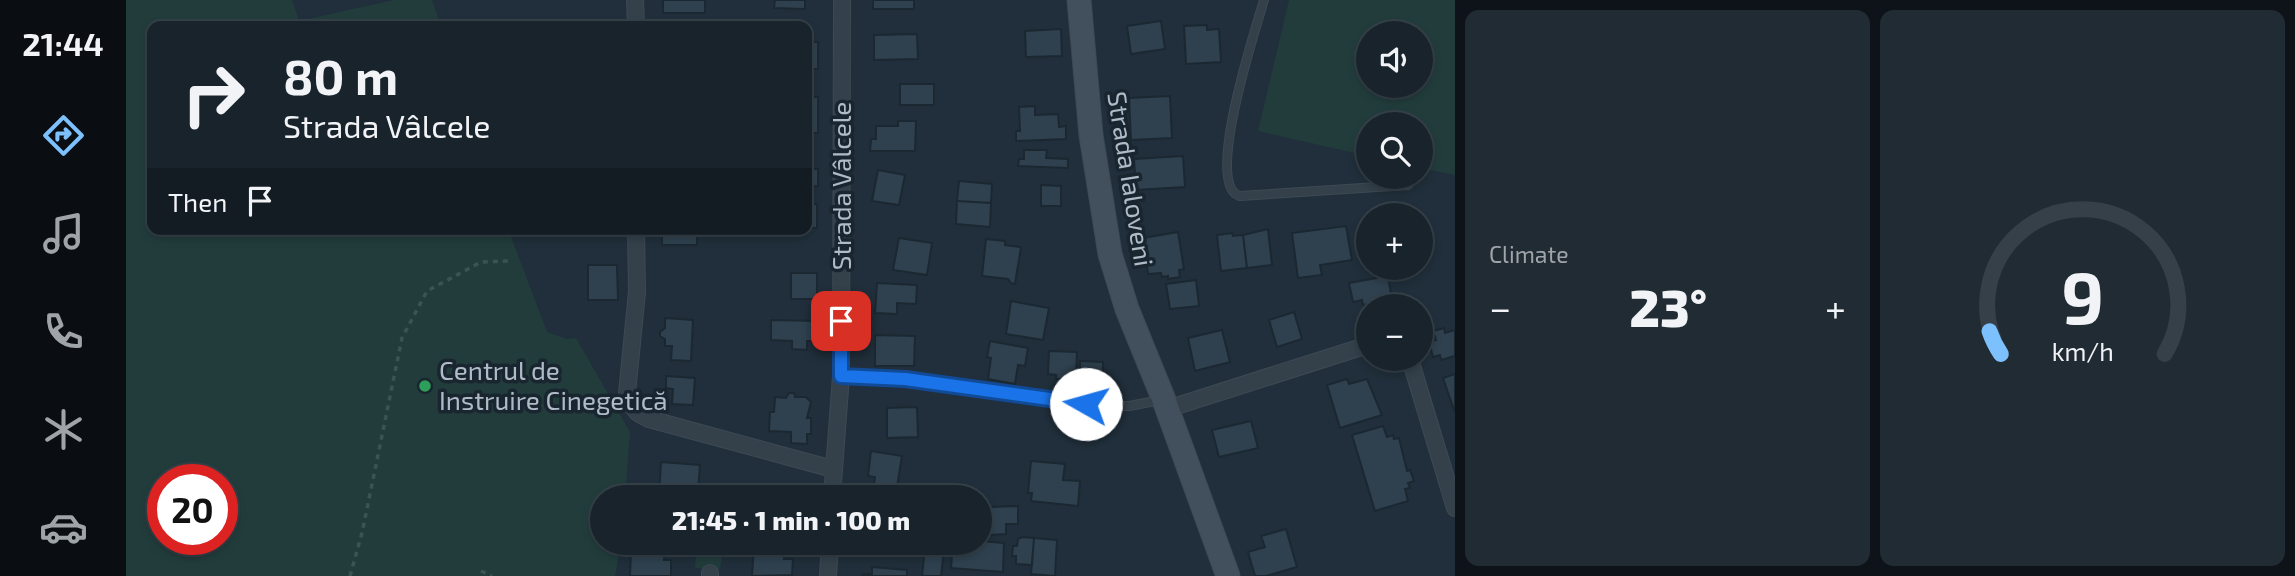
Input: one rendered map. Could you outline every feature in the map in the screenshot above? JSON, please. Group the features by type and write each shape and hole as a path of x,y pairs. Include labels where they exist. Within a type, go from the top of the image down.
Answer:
{"street":[{"path":"635,0 636,21"},
{"name":"Strada Vâlcele","path":"832,485 841,376 842,0"},
{"name":"Strada Ialoveni","path":"1079,0 1091,135 1110,254 1127,309 1228,576"},
{"path":"636,235 637,292 628,378 630,404 638,413 649,419 833,469"},
{"path":"1165,404 1356,348"},
{"path":"1414,371 1453,498"},
{"path":"828,576 829,555"}],"lane":[{"path":"1264,0 1232,118 1226,179 1229,189 1234,195 1240,196 1356,188"},
{"path":"841,376 905,379 1102,405 1165,404"}],"path":[{"path":"351,576 402,338 427,291 481,262 510,261"},
{"path":"481,571 492,576"}],"green space":[{"name":"Centrul de Instruire Cinegetică","path":"126,0 292,0 299,21 147,21 147,235 510,235 547,332 567,339 576,338 630,432 626,485 590,485 590,555 619,555 615,576 126,576"},
{"name":"Centrul de Instruire Cinegetică","path":"394,0 432,0 439,21 299,21"},
{"path":"1289,0 1455,0 1455,175 1433,170 1433,112 1356,112 1356,153 1258,131"},
{"path":"696,555 722,555 720,569 695,568"}],"building":[{"path":"663,0 705,0 705,13 663,13"},
{"path":"775,0 805,0 805,9 774,8"},
{"path":"873,0 914,0 914,9 873,9"},
{"path":"1161,21 1165,49 1131,54 1127,26"},
{"path":"1207,25 1207,30 1219,29 1221,62 1186,64 1184,26"},
{"path":"1061,29 1062,56 1026,57 1025,31"},
{"path":"917,34 918,59 874,60 874,35"},
{"path":"812,42 818,42 818,69 812,69"},
{"path":"900,84 934,84 934,105 900,105"},
{"path":"1170,96 1172,138 1131,140 1129,98"},
{"path":"812,97 818,97 818,133 812,133"},
{"path":"1035,106 1035,115 1058,114 1059,127 1066,126 1066,139 1016,141 1016,131 1020,131 1019,107"},
{"path":"898,121 916,121 915,151 870,151 871,139 876,139 876,126 898,126"},
{"path":"1024,150 1047,150 1046,158 1068,159 1068,168 1018,166 1019,159 1024,159"},
{"path":"1183,156 1185,187 1136,190 1134,159"},
{"path":"812,169 818,169 818,186 812,187"},
{"path":"878,170 905,175 899,205 872,201"},
{"path":"959,181 992,184 991,203 957,201"},
{"path":"1041,185 1061,186 1061,206 1041,206"},
{"path":"957,201 991,203 990,227 956,224"},
{"path":"812,204 817,204 817,228 812,228"},
{"path":"1346,226 1352,260 1320,265 1322,275 1298,278 1292,233"},
{"path":"1268,229 1272,265 1247,268 1243,235"},
{"path":"1178,232 1184,269 1179,270 1180,277 1168,279 1168,276 1162,277 1161,273 1148,274 1143,238"},
{"path":"1232,233 1233,236 1243,235 1247,268 1221,271 1217,235"},
{"path":"662,235 697,235 697,245 662,245"},
{"path":"899,238 932,243 927,275 893,270"},
{"path":"986,239 1005,241 1005,245 1021,247 1015,284 1008,279 982,276"},
{"path":"588,265 617,265 618,300 588,300"},
{"path":"791,273 817,273 817,299 791,299"},
{"path":"1196,280 1199,306 1170,309 1166,284"},
{"path":"1389,280 1391,294 1356,294 1356,301 1353,302 1349,283"},
{"path":"877,283 917,285 916,304 897,303 897,314 875,313"},
{"path":"1011,301 1049,308 1043,340 1006,334"},
{"path":"1294,312 1302,339 1277,347 1269,320"},
{"path":"665,318 693,320 691,361 671,360 672,346 665,346 665,339 660,336 660,332 665,328"},
{"path":"771,320 818,321 818,341 807,341 807,350 792,349 792,341 771,340"},
{"path":"1444,328 1445,333 1455,330 1455,356 1441,360 1440,355 1433,357 1433,341 1436,340 1433,331"},
{"path":"1222,330 1230,362 1195,371 1188,338"},
{"path":"875,335 915,336 914,366 875,366"},
{"path":"990,341 1028,348 1025,366 1018,365 1015,384 988,379 991,358 987,357"},
{"path":"1049,351 1077,352 1076,376 1056,379 1056,375 1048,374"},
{"path":"1080,361 1103,362 1103,387 1080,386"},
{"path":"1455,374 1455,413 1443,378"},
{"path":"666,376 695,378 693,405 672,404 673,389 666,388"},
{"path":"1347,379 1349,384 1367,379 1382,415 1340,428 1327,385"},
{"path":"789,393 794,393 795,397 806,397 811,402 807,418 811,418 811,434 807,434 807,444 791,443 791,432 769,431 770,412 774,412 775,397 786,398"},
{"path":"917,407 918,437 887,438 887,408"},
{"path":"1251,421 1258,448 1219,457 1212,430"},
{"path":"1383,426 1387,437 1393,435 1394,439 1399,438 1407,471 1410,470 1414,481 1408,483 1410,488 1405,489 1408,501 1375,511 1352,435"},
{"path":"871,451 902,456 897,485 874,484 875,477 868,476"},
{"path":"1031,461 1065,464 1063,480 1080,481 1078,506 1031,501 1032,493 1028,493"},
{"path":"661,462 700,465 698,485 660,485"},
{"path":"1018,506 1018,524 1006,524 1006,534 992,535 992,507"},
{"path":"1286,529 1297,567 1266,576 1255,576 1248,552 1265,547 1261,536"},
{"path":"1034,538 1032,565 1016,564 1016,556 1012,556 1013,546 1017,546 1018,539"},
{"path":"1034,538 1057,540 1055,576 1031,574"},
{"path":"992,542 1004,543 1003,572 951,568 952,555 992,555"},
{"path":"631,555 664,555 664,560 671,560 671,576 630,576"},
{"path":"753,555 784,555 784,559 793,559 792,575 752,576"},
{"path":"924,555 943,555 941,576 922,576"},
{"path":"872,567 907,570 907,576 862,576 872,574"}],"place":[{"name":"Centrul de Instruire Cinegetică","path":"425,386"}],"route":[{"path":"841,321 841,376 905,379 1086,404"}]}
